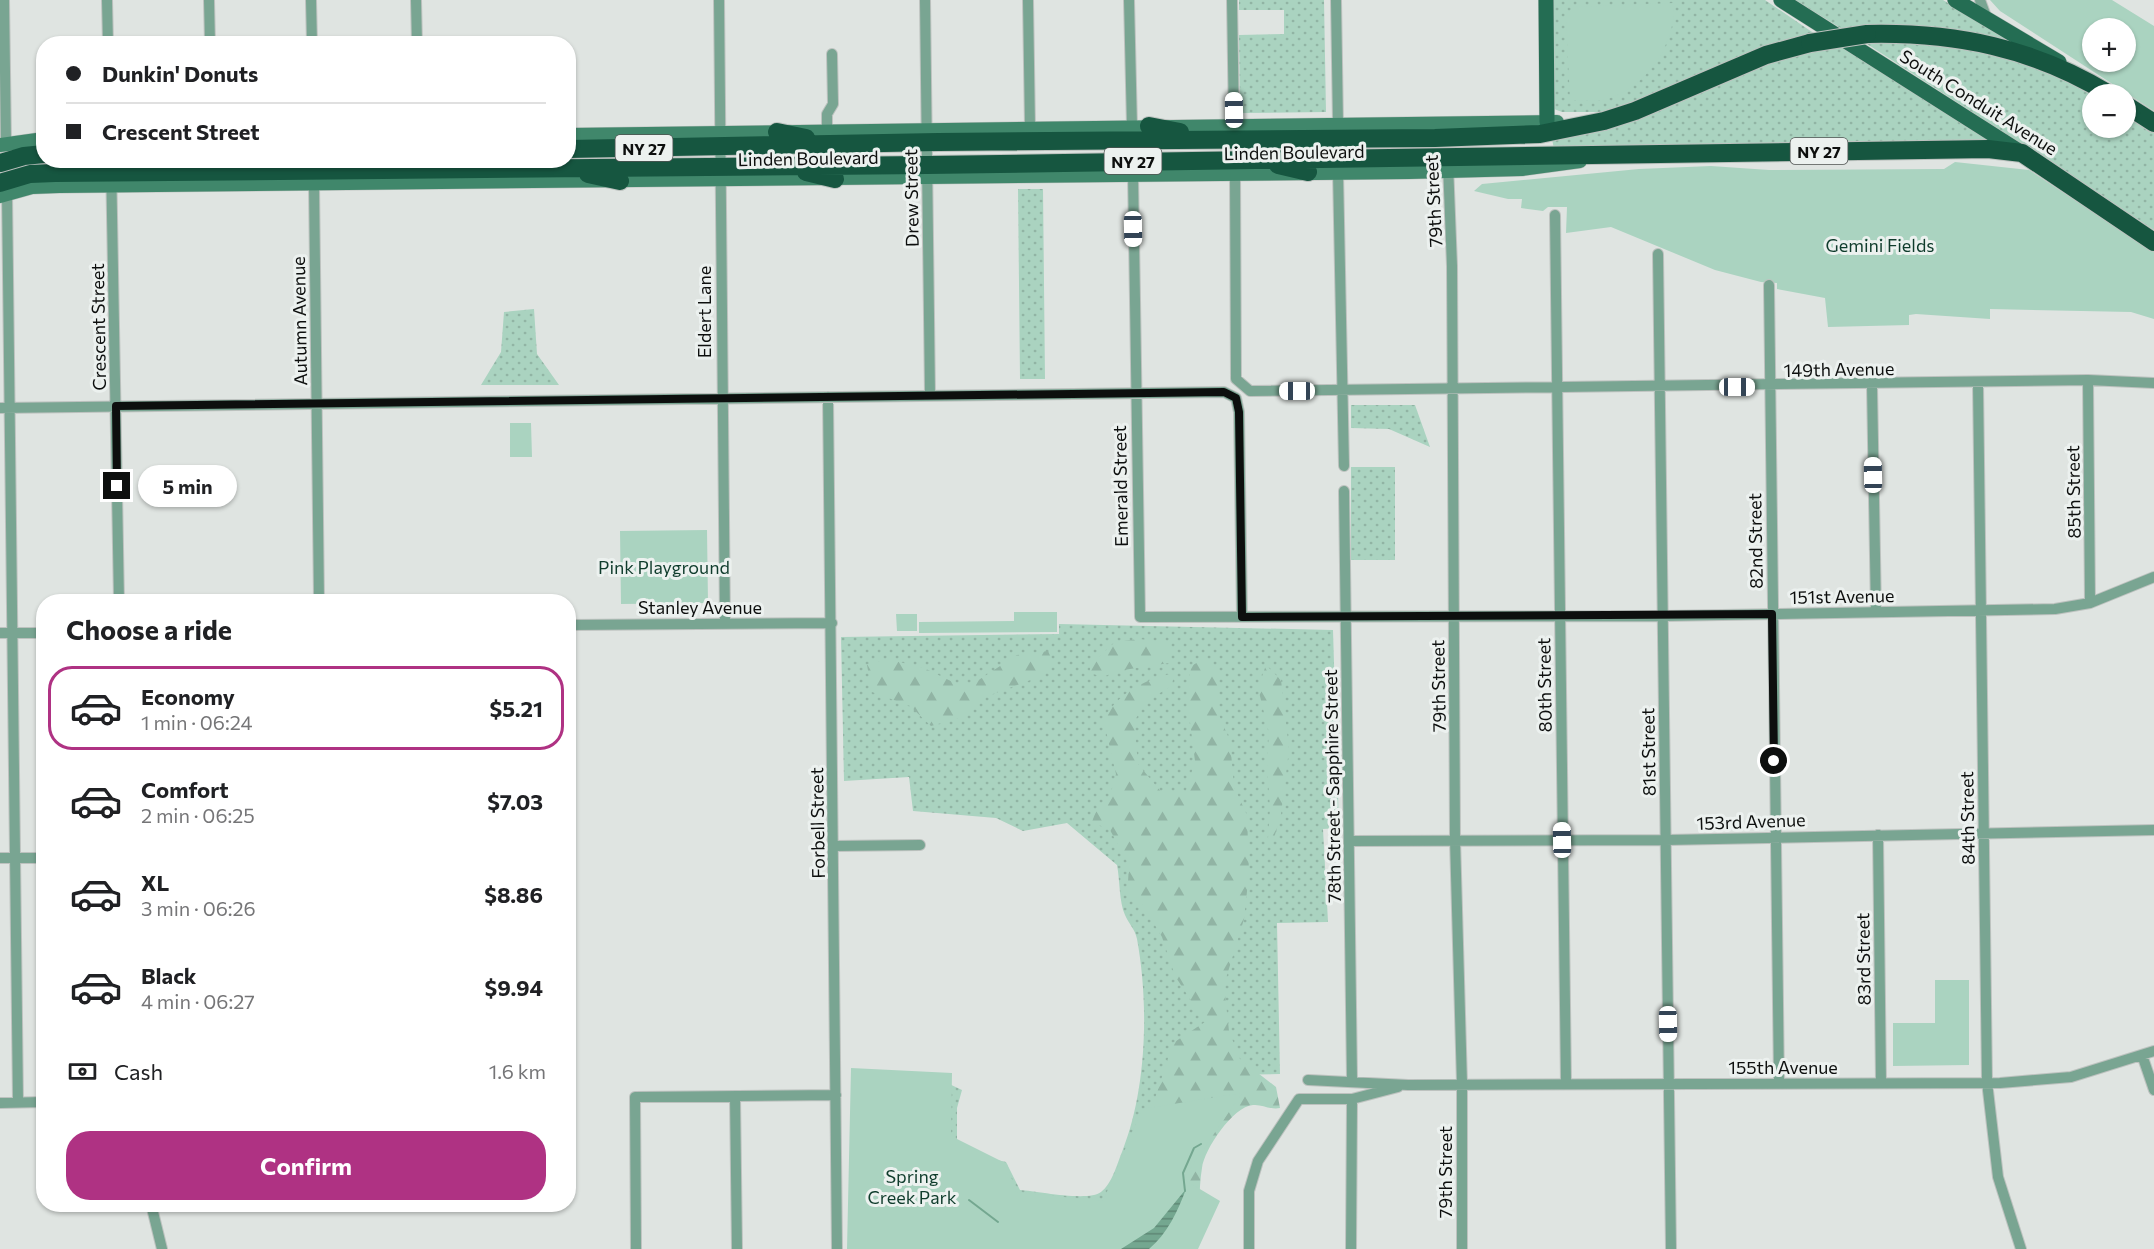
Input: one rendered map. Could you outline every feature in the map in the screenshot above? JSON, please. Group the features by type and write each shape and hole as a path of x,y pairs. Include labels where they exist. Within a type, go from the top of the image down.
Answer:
{"highway":[{"name":"Linden Boulevard","path":"576,149 720,156 775,165 927,171 1130,167 1447,147 1547,127 1605,121 1646,107 1766,55 1810,43 1867,34 1943,36 1995,45 2091,83"},
{"path":"2136,111 2154,123"},
{"path":"1140,127 1220,140"},
{"path":"777,132 832,138"},
{"name":"Linden Boulevard","path":"576,166 720,156 832,138 927,136 1220,140 1616,154 1928,149 1997,149 2022,153"},
{"name":"South Conduit Avenue","path":"2022,153 2154,242"},
{"path":"0,163 36,155"},
{"path":"1250,159 1308,172"},
{"path":"775,165 835,179"},
{"path":"1060,175 1130,167"},
{"name":"Linden Boulevard","path":"2,191 30,174 488,168"},
{"path":"561,168 620,181"},
{"path":"376,183 419,169"},
{"path":"183,171 250,184"}],"main road":[{"path":"1546,0 1547,127"},
{"name":"South Conduit Avenue","path":"1781,0 2022,153"},
{"path":"1955,0 2091,83"}],"street":[{"path":"4,0 3,144 36,141"},
{"path":"107,0 108,36"},
{"path":"209,0 210,36"},
{"path":"311,0 312,36"},
{"path":"416,0 417,36"},
{"name":"Eldert Lane","path":"719,0 725,623"},
{"name":"Drew Street","path":"925,0 930,396"},
{"path":"1028,0 1030,128"},
{"path":"1129,0 1140,127"},
{"path":"1232,0 1234,125"},
{"path":"1336,0 1338,124"},
{"path":"1980,0 1987,19"},
{"path":"832,54 833,104 827,114 832,138"},
{"name":"Linden Boulevard","path":"927,136 1030,128 1338,124 1447,147"},
{"name":"Linden Boulevard","path":"111,173 250,184 620,181 720,156 777,132"},
{"name":"Linden Boulevard","path":"576,136 720,156 835,179 927,171 1060,175"},
{"name":"Linden Boulevard","path":"1130,167 1235,173 1338,172 1447,147"},
{"name":"79th Street","path":"1447,147 1452,255 1455,839 1462,1084 1462,1249"},
{"name":"Emerald Street","path":"1130,167 1140,617 1242,617"},
{"path":"1338,172 1344,466"},
{"name":"Crescent Street","path":"111,173 118,594"},
{"name":"149th Avenue","path":"1235,173 1236,380 1250,391 1660,388 2088,380 2154,383"},
{"name":"Autumn Avenue","path":"314,184 319,594"},
{"path":"2,191 5,408 12,633 18,1102"},
{"name":"80th Street","path":"1555,214 1566,1084"},
{"name":"81st Street","path":"1658,254 1671,1249"},
{"name":"82nd Street","path":"1769,285 1779,1083"},
{"name":"85th Street","path":"2088,380 2090,603"},
{"name":"84th Street","path":"1978,383 1987,1082 1998,1177 2021,1249"},
{"path":"1872,385 1876,612"},
{"path":"5,408 1224,392 1236,398 1239,412 1242,617 1345,615"},
{"name":"Forbell Street","path":"828,397 837,1249"},
{"name":"78th Street - Sapphire Street","path":"1344,491 1352,1080"},
{"name":"151st Avenue","path":"1345,615 1663,616 2055,609 2090,603 2154,577"},
{"name":"Stanley Avenue","path":"576,625 832,623"},
{"path":"0,633 36,633"},
{"name":"153rd Avenue","path":"1349,841 1666,840 2154,830"},
{"name":"83rd Street","path":"1878,834 1881,1083"},
{"path":"834,846 920,845"},
{"path":"0,858 36,858"},
{"name":"155th Avenue","path":"1308,1080 1352,1080 1408,1085 1987,1082 2071,1077 2154,1051"},
{"path":"2142,1055 2154,1090"},
{"name":"155th Avenue","path":"1249,1249 1249,1191 1258,1161 1299,1099 1352,1099 1408,1085"},
{"path":"636,1249 635,1097 836,1095"},
{"path":"735,1096 736,1249"},
{"path":"1351,1249 1352,1099"},
{"path":"0,1102 36,1102"},
{"path":"153,1212 162,1249"}],"green space":[{"path":"1239,0 1324,0 1326,112 1240,113 1239,35 1284,34 1284,10 1239,10"},
{"path":"1553,0 1765,0 1815,34 1685,84 1602,112 1562,112 1554,109"},
{"path":"1795,0 1943,0 2013,42 1842,29"},
{"path":"1990,0 2112,0 2154,26 2154,111 2136,99 2136,84 2112,84 2094,72 2136,72 2136,18 2082,18 2082,64 2000,11"},
{"path":"1674,3 1670,34 1664,48 1656,62 1635,85 1607,99 1570,100 1566,16 1573,7"},
{"path":"1914,39 1960,45 2030,62 2082,87 2082,138 2136,138 2136,121 2154,133 2154,230 1867,44"},
{"path":"1840,45 1990,141 1554,149 1552,139 1771,61"},
{"name":"Gemini Fields","path":"1955,162 2029,170 2154,252 2154,319 2131,312 1990,309 1990,319 1916,314 1909,315 1909,325 1828,327 1825,298 1777,289 1777,283 1761,282 1715,270 1611,227 1566,233 1567,207 1548,207 1543,211 1521,208 1522,199 1508,199 1474,191 1482,184 1639,169 1711,166 1769,170 1944,169"},
{"path":"1018,189 1043,189 1045,379 1020,379"},
{"path":"534,309 537,354 559,385 481,385 501,352 504,312"},
{"path":"1351,405 1415,405 1430,447 1389,429 1351,428"},
{"path":"510,423 531,423 532,457 510,457"},
{"path":"1351,467 1395,467 1395,560 1351,560"},
{"name":"Pink Playground","path":"707,530 708,603 621,604 620,531"},
{"path":"1014,612 1057,612 1057,632 919,633 919,622 1014,621"},
{"path":"896,614 917,614 917,631 897,631"},
{"path":"1059,624 1333,630 1339,828 1323,829 1328,922 1277,923 1280,1074 1163,1076 1121,1213 959,1228 945,1082 962,1090 957,1108 957,1145 968,1153 1006,1162 1020,1190 1085,1196 1101,1192 1108,1184 1130,1128 1141,1074 1144,1019 1141,964 1137,939 1123,910 1117,865 1067,823 1023,831 996,818 913,811 909,777 844,781 841,637 1059,634"},
{"path":"1139,639 1158,641 1173,649 1169,663 1117,671 1103,677 1090,673 1090,665 1115,642"},
{"path":"1048,651 1052,660 1041,676 985,697 966,716 931,726 910,706 872,692 867,665 887,659 924,668 959,685 974,683 1017,655"},
{"path":"1204,659 1218,673 1219,715 1230,741 1234,787 1247,815 1249,873 1244,919 1224,985 1229,1031 1240,1059 1276,1087 1280,1108 1260,1105 1245,1107 1221,1130 1204,1160 1199,1201 1134,1163 1173,1043 1205,1022 1175,976 1162,937 1143,905 1127,899 1129,865 1110,830 1092,822 1097,808 1108,803 1116,774 1103,718 1134,688 1174,673 1172,686 1146,701 1134,722 1138,764 1162,793 1186,791 1195,761 1187,699 1191,666"},
{"path":"1266,665 1281,680 1289,750 1281,814 1272,845 1268,838 1269,733 1258,688"},
{"path":"1935,980 1969,980 1969,1065 1893,1066 1893,1023 1935,1023"},
{"name":"Spring Creek Park","path":"851,1068 952,1073 951,1136 1007,1164 1016,1192 1103,1201 1142,1109 1242,1093 1183,1179 1220,1201 1198,1249 847,1249"}],"shaded area":[{"path":"1186,1189 1171,1222 1149,1249 1121,1249 1154,1228"}],"waterway":[{"path":"1185,1191 1183,1173 1194,1148 1201,1144"},
{"path":"969,1200 998,1222"}],"route":[{"path":"117,486 116,406 1224,392 1236,398 1239,412 1242,617 1772,614 1774,761"}]}
